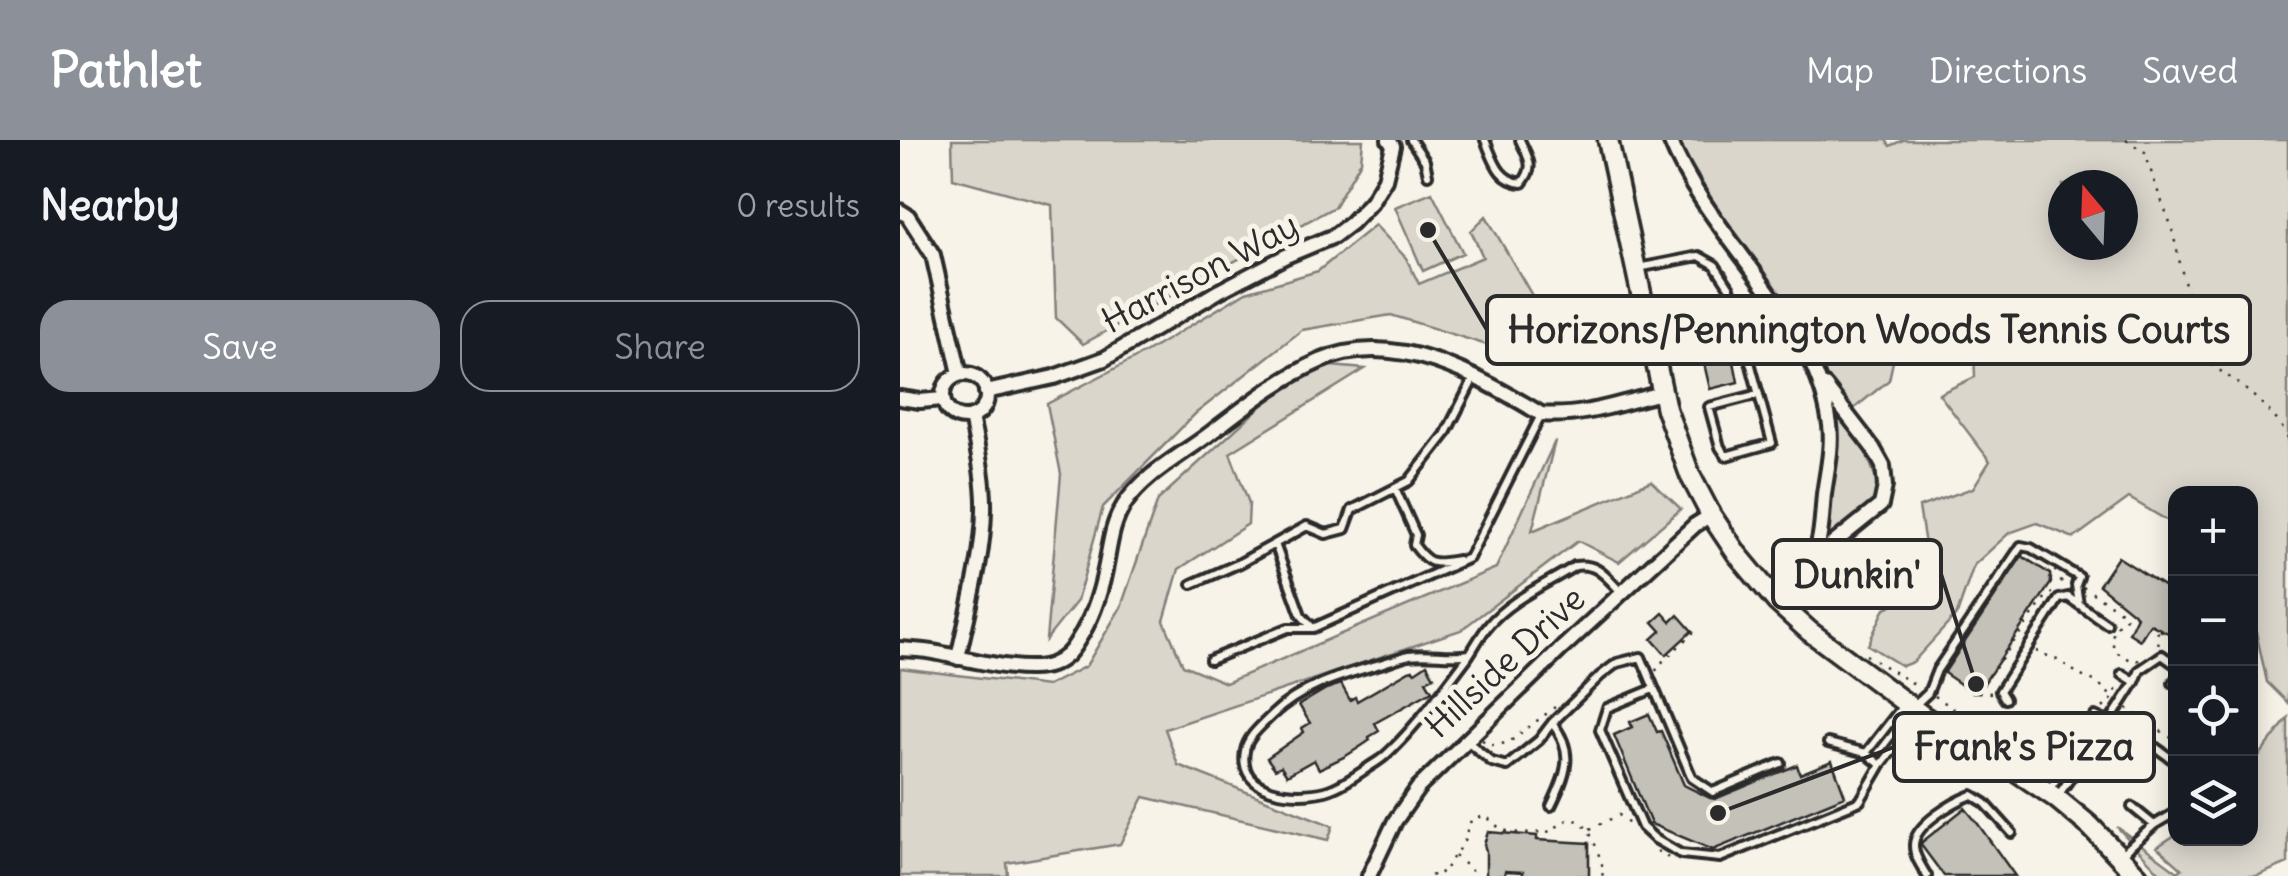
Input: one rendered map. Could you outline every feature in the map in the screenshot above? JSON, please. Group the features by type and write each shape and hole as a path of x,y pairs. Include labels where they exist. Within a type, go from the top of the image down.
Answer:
{"main road":[{"path":"1608,140 1662,393 1678,445 1711,515 1737,554 1777,602 1809,631 1980,754 2014,769 2052,795 2138,876"}],"street":[{"path":"1670,140 1688,178 1802,346 1824,395 1831,430 1820,532 1812,561"},
{"name":"Harrison Way","path":"986,392 1054,377 1104,359 1219,291 1334,236 1371,202 1386,179 1394,142"},
{"path":"900,211 908,216 933,255 960,374"},
{"path":"900,649 1030,669 1049,666 1068,656 1090,622 1106,568 1110,536 1124,504 1166,466 1292,375 1324,359 1364,349 1414,354 1474,377 1541,414 1578,413 1662,393"},
{"path":"1777,602 1812,561 1881,504 1885,486 1883,466 1873,448 1812,368"},
{"path":"960,374 976,376 986,392 984,408 971,417 954,417 943,400 945,386 960,374"},
{"path":"900,398 943,400"},
{"path":"958,658 984,508 971,417"},
{"name":"Hillside Drive","path":"1369,876 1395,821 1418,788 1622,592 1711,515"}],"lane":[{"path":"1411,140 1425,160 1428,176"},
{"path":"1484,140 1501,176 1522,183 1530,174 1530,162 1520,140"},
{"path":"1636,268 1699,256 1715,265 1730,288 1759,394 1772,443 1726,456 1709,408 1759,394"},
{"path":"1192,584 1240,563 1306,526 1326,534 1345,530 1352,510 1410,481 1445,435 1474,377"},
{"path":"1210,660 1288,628 1313,628 1469,558 1541,414"},
{"path":"1395,488 1416,535 1414,545 1424,560 1437,564 1469,558"},
{"path":"1275,544 1301,615 1313,628"},
{"path":"1866,753 1928,692 1937,670 2021,546 2079,576 2079,604"},
{"path":"1470,654 1410,655 1334,678 1298,695 1286,702 1248,743 1245,764 1251,778 1278,794 1329,790 1384,758 1416,724 1470,654 1488,627 1502,612 1575,566 1588,564 1599,570 1622,592"},
{"path":"2005,699 2000,692 2059,598 2068,597 2107,624"},
{"path":"2052,795 2081,748 2125,706 2140,670 2162,655 2168,659"},
{"path":"1465,740 1492,762 1507,766 1617,663 1641,658 1692,778 1713,792 1781,763"},
{"path":"2121,676 2136,682"},
{"path":"1652,689 1607,708 1600,730 1642,827 1654,839 1682,854 1720,858 1860,802 1913,708"},
{"path":"2095,716 2137,732 2168,756"},
{"path":"2126,744 2146,722"},
{"path":"1551,806 1568,763 1567,746 1552,723"},
{"path":"2072,742 2081,748"},
{"path":"1828,743 1866,753 1880,766"},
{"path":"1927,876 1913,841 1919,830 1956,801 1972,796 1985,803 2012,833"},
{"path":"2132,807 2154,824"},
{"path":"2120,856 2154,824 2168,816"}],"path":[{"path":"2126,140 2145,152 2171,225 2190,310 2194,354 2225,373 2267,410 2288,438"},
{"path":"2060,565 2050,578 2076,585"},
{"path":"2137,616 2122,618 2114,630 2113,643 2118,653 2134,661 2149,657"},
{"path":"2150,624 2168,635"},
{"path":"2157,628 2158,648"},
{"path":"2030,647 2097,682 2112,698 2168,736"},
{"path":"1857,668 1866,654 2046,771 2058,762"},
{"path":"2072,742 2112,698 2121,676"},
{"path":"2125,706 2133,702"},
{"path":"1588,830 1619,815"},
{"path":"1431,876 1439,871 1442,874 1466,838 1468,823 1483,816 1509,831 1554,831 1574,819 1588,830 1604,870 1602,876"},
{"path":"1454,856 1472,871"}],"shaded area":[{"path":"952,140 1363,140 1361,161 1334,207 1083,344 1056,318 1052,205 953,178"},
{"path":"1677,140 1886,140 1890,146 1903,140 2288,140 2288,703 2267,682 2258,641 2258,486 2168,486 2168,521 2129,498 2074,538 2037,523 2009,533 1974,565 1957,614 1913,662 1902,666 1868,645 1885,608 1932,588 1919,507 1973,488 1990,461 1939,394 1975,377 1974,345 1934,317 1900,329 1889,380 1850,412 1883,496 1810,551 1831,437 1820,383"},
{"path":"1432,192 1463,253 1423,271 1395,207"},
{"path":"1486,216 1541,311 1503,350 1391,315 1302,330 1195,414 1103,507 1077,601 1046,640 1061,474 1047,404 1145,353 1246,292 1318,271 1375,225 1406,258 1419,284 1483,257 1471,231"},
{"path":"1319,365 1365,369 1230,453 1249,503 1248,524 1179,569 1164,621 1183,665 1226,683 1496,568 1555,441 1532,531 1651,481 1681,509 1619,562 1578,541 1461,630 1165,729 1178,765 1333,826 1328,840 1144,797 1120,844 1007,863 1008,876 900,876 900,668 1047,686 1086,666 1121,607 1158,500 1270,398"},
{"path":"2288,718 2288,863 2257,876 2163,876 2117,827 2178,872 2182,869 2157,847 2168,840 2168,846 2258,846 2258,758"}],"building":[{"path":"1726,320 1738,382 1710,389 1695,325"},
{"path":"2022,556 2050,574 2051,583 1978,692 1972,692 1944,673"},
{"path":"2118,557 2168,589 2168,633 2150,624 2140,640 2129,633 2137,616 2099,585"},
{"path":"1663,613 1671,622 1678,615 1692,631 1666,655 1652,639 1661,631 1653,622"},
{"path":"1427,664 1434,677 1426,681 1432,691 1375,723 1379,731 1346,756 1319,769 1314,760 1287,775 1281,766 1275,769 1267,758 1304,732 1302,728 1310,723 1299,705 1326,689 1341,684 1350,700 1355,697 1357,701"},
{"path":"1649,714 1657,732 1661,731 1684,785 1710,798 1797,765 1800,774 1832,761 1845,796 1713,850 1651,824 1614,735"},
{"path":"1965,808 2015,876 1944,876 1921,845"},
{"path":"1488,832 1589,843 1589,876 1523,876 1523,872 1505,871 1504,876 1486,876 1484,844"}],"place":[{"name":"Horizons/Pennington Woods Tennis Courts","path":"1428,230"},
{"name":"Dunkin'","path":"1976,684"},
{"name":"Frank's Pizza","path":"1718,813"}]}
